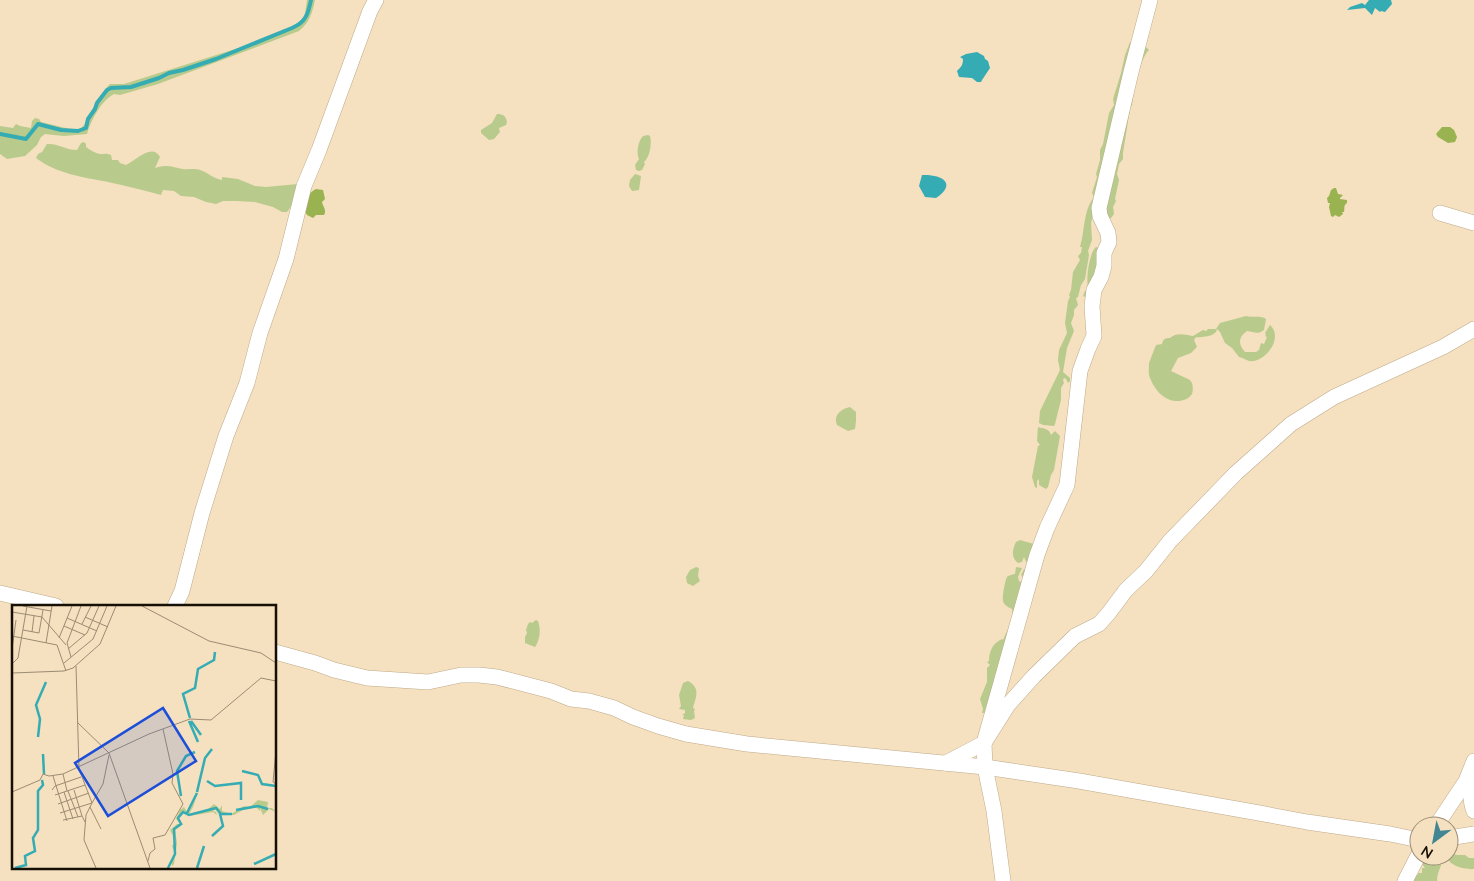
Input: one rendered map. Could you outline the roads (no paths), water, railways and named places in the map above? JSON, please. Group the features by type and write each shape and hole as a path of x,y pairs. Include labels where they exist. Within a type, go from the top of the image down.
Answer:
{"street":[{"path":"184,599 202,513 226,436 247,384 260,333 286,259 304,186 370,11 376,0"},
{"path":"1003,881 994,811 985,766 984,743 1037,555 1046,528 1067,485 1080,372 1094,336 1092,306 1094,290 1101,277 1104,266 1104,254 1109,242 1108,233 1100,216 1099,208 1150,0"},
{"path":"1440,213 1474,222"},
{"path":"946,763 984,743 1008,704 1034,676 1074,636 1098,624 1126,590 1146,571 1170,541 1229,480 1291,424 1334,397 1443,347 1474,329"},
{"path":"0,594 51,605"},
{"path":"276,652 367,678 428,682 461,676 497,677 551,691 571,699 589,701 614,708 658,726 714,739 747,744 985,766 1079,781 1285,819 1409,838"},
{"path":"1473,762 1470,796 1474,812"},
{"path":"1443,816 1466,781 1473,762"},
{"path":"1459,836 1474,834"},
{"path":"1405,881 1413,866"}],"water":[{"path":"1369,0 1391,0 1392,4 1385,12 1380,12 1375,8 1372,15 1365,8 1347,10 1362,3 1365,5"},
{"path":"977,52 984,56 990,68 981,82 977,82 972,78 959,77 957,71 963,61 960,57"},
{"path":"922,175 941,178 946,184 946,188 936,198 925,197 919,186"}],"waterway":[{"path":"0,134 26,139 38,124 61,130 78,131 86,128 88,119 107,90 131,87 216,59 292,28 306,17 311,0"}]}
